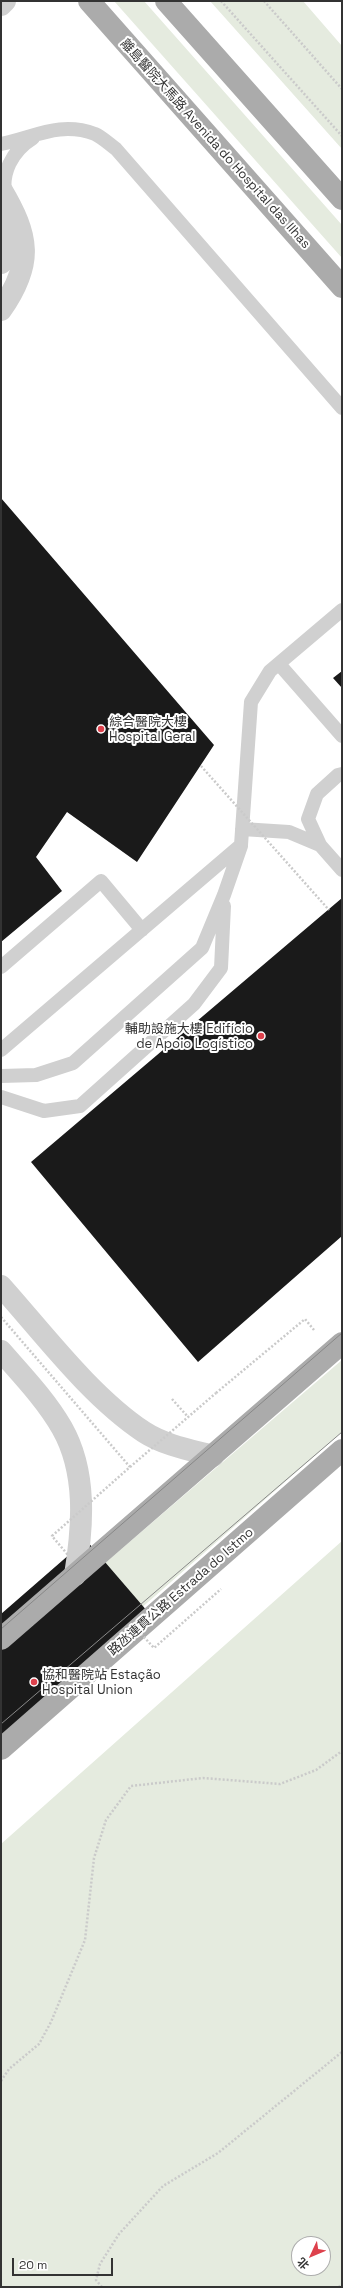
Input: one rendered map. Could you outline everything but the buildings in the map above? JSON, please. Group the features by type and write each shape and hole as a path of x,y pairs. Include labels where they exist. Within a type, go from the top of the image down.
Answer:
{"main road":[{"path":"166,1 342,199"},
{"name":"離島醫院大馬路 Avenida do Hospital das Ilhas","path":"89,2 342,287"},
{"path":"1,1639 72,1565 213,1456 342,1343"},
{"name":"路氹連貫公路 Estrada do Istmo","path":"1,1749 342,1450"}],"street":[{"path":"1,5 5,1"},
{"path":"1,310 12,295 21,274 24,252 24,235 16,214 4,194"},
{"path":"1,221 3,255 1,263"},
{"path":"1,1286 81,1378 144,1432 176,1447 213,1456"},
{"path":"1,1351 47,1406 62,1428 71,1447 78,1469 81,1539 72,1565"}],"lane":[{"path":"1,144 58,128 75,129 96,135 116,149 342,408"},
{"path":"4,194 4,174 13,157 22,144 41,133"},
{"path":"1,1076 36,1075 73,1063 202,948 224,895 241,845 251,702 270,671 342,610"},
{"path":"280,664 342,736"},
{"path":"342,774 338,775 317,794 308,820 320,844 342,870"},
{"path":"242,829 289,832 320,844"},
{"path":"1,1050 241,845"},
{"path":"1,967 101,881 142,930"},
{"path":"1,1097 44,1111 80,1106 194,1004 220,968 224,895"}],"path":[{"path":"221,1 342,136"},
{"path":"264,1 342,88"},
{"path":"200,766 329,910"},
{"path":"1,1317 130,1467"},
{"path":"72,1565 52,1536 188,1417 304,1319"},
{"path":"172,1398 188,1417"},
{"path":"133,1625 154,1648 221,1589"},
{"path":"1,2081 9,2069 39,2044 51,2022 84,1940 94,1858 106,1820 131,1786 203,1778 280,1784 316,1770 342,1751"},
{"path":"102,2287 96,2280 100,2264 119,2234 163,2186 218,2153 342,2052"},
{"path":"339,2287 342,2284"}],"shaded area":[{"path":"114,1 144,1 342,225 342,258"},
{"path":"210,1 303,1 342,46 342,149"},
{"path":"342,1360 342,1432 1,1731 1,1652"},
{"path":"342,1541 342,2287 1,2287 1,1844"}],"tram line":[{"path":"1,1629 342,1333"},
{"path":"1,1724 342,1432"}],"place":[{"name":"綜合醫院大樓 Hospital Geral","path":"101,729"},
{"name":"輔助設施大樓 Edifício de Apoio Logístico","path":"261,1036"},
{"name":"協和醫院站 Estação Hospital Union","path":"34,1682"}]}
